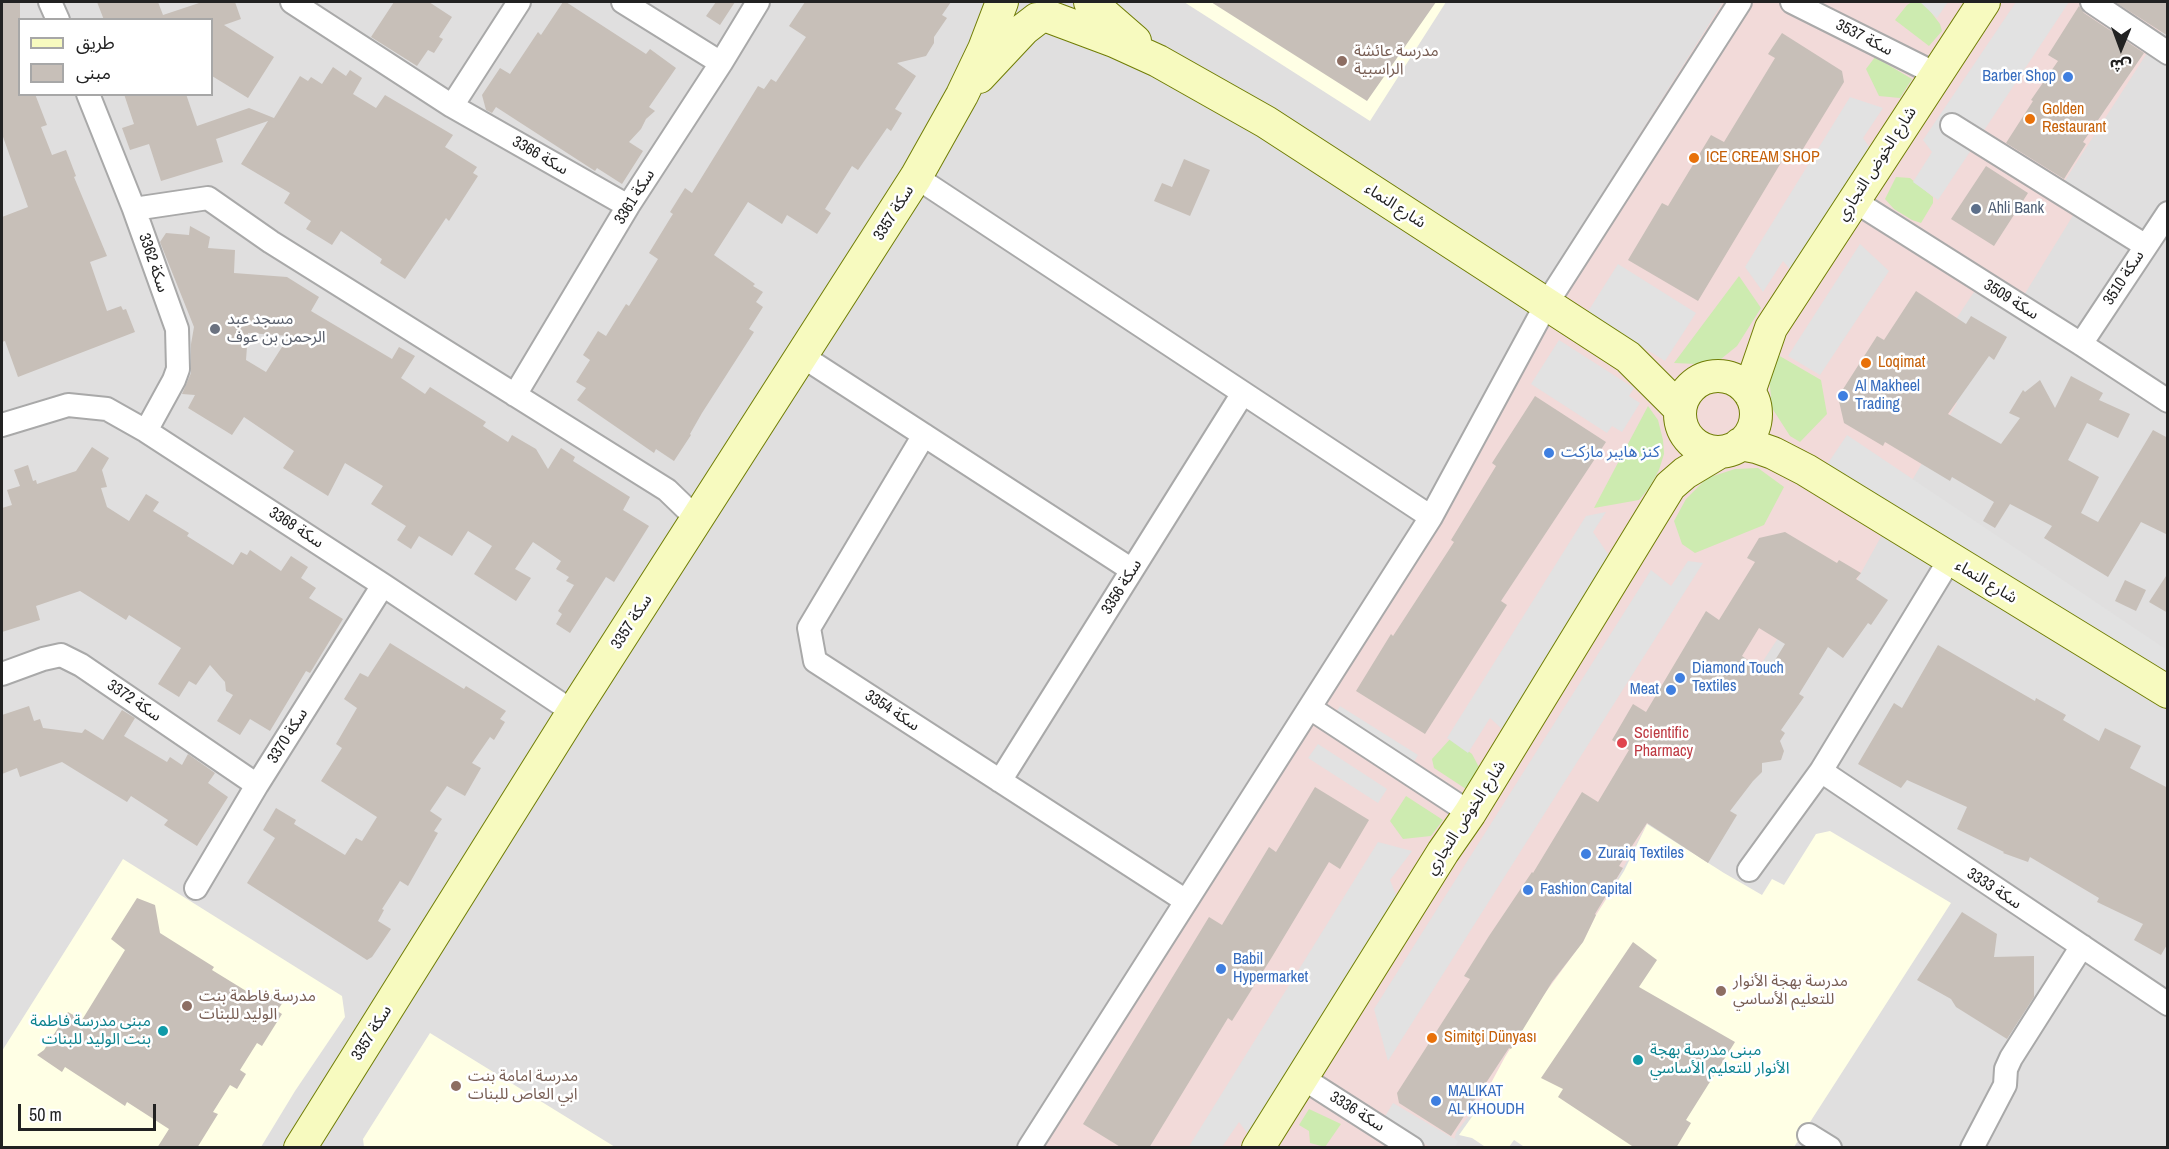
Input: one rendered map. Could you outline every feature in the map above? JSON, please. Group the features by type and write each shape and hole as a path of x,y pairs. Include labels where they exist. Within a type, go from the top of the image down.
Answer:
{"street":[{"path":"51,2 57,18"},
{"name":"سكة 3366","path":"292,2 452,106 628,206"},
{"path":"452,106 519,2"},
{"path":"623,2 721,63"},
{"name":"سكة 3361","path":"515,395 628,206 758,2"},
{"name":"شارع النماء","path":"1004,2 1017,13 1049,12 1158,61 1266,122 1628,357 1682,376 1711,377"},
{"name":"سكة 3357","path":"300,1148 573,712 916,177 962,95 1004,2"},
{"name":"شارع النماء","path":"1090,2 1158,61"},
{"path":"1029,1148 1431,517 1547,303 1740,2"},
{"name":"سكة 3537","path":"1792,2 1936,74"},
{"name":"شارع الخوض التجاري","path":"1711,377 1742,357 1771,328 1984,2"},
{"path":"2092,2 2168,53"},
{"name":"سكة 3357","path":"962,95 1024,29 1049,12"},
{"name":"سكة 3362","path":"89,96 134,209 177,329 178,369 146,431"},
{"path":"1952,125 2146,246"},
{"path":"916,177 1431,517"},
{"path":"134,209 208,198 270,242 667,490 698,520"},
{"name":"سكة 3509","path":"1853,200 2168,401"},
{"name":"سكة 3510","path":"2081,344 2168,213"},
{"name":"شارع الخوض التجاري","path":"1752,403 1771,328"},
{"path":"802,356 1132,570"},
{"name":"شارع النماء","path":"1628,357 1680,416"},
{"path":"1711,377 1731,378 1741,383 1752,403 1754,426 1748,436 1730,448 1705,449 1694,443 1686,434 1680,416 1684,397 1691,386 1711,377"},
{"name":"سكة 3356","path":"1000,781 1243,393"},
{"name":"شارع النماء","path":"1752,403 1776,443 1806,470"},
{"name":"سكة 3368","path":"2,425 68,405 107,409 146,431 383,585 573,712"},
{"name":"شارع الخوض التجاري","path":"1670,486 1679,444 1680,416"},
{"name":"سكة 3354","path":"924,435 809,628 815,661 1186,901"},
{"name":"شارع النماء","path":"1730,448 1756,447 1806,470 2168,692"},
{"name":"شارع الخوض التجاري","path":"1258,1148 1443,852 1470,813 1670,486 1685,472 1730,448"},
{"path":"1749,870 1821,771 1950,560"},
{"name":"سكة 3370","path":"196,888 257,785 383,585"},
{"name":"سكة 3372","path":"2,674 61,655 81,664 257,785"},
{"path":"1310,708 1470,813"},
{"name":"سكة 3333","path":"1821,771 2168,1004"},
{"path":"1972,1148 2004,1085 2006,1069 2011,1058 2082,946"},
{"name":"سكة 3336","path":"1301,1077 1412,1148"},
{"path":"1809,1135 1830,1148"}],"shaded area":[{"path":"2,2 2167,2 2167,1147 2,1147"},
{"name":"مدرسة عائشة الراسبية","path":"1184,2 1446,2 1370,121"},
{"path":"1723,2 2167,2 2167,22 2055,196 2077,209 2013,313 1974,292 1913,384 1957,403 1841,609 1809,591 1656,824 1647,824 1584,940 1532,1014 1486,1092 1456,1133 1452,1147 1021,1148 1318,683 1568,270 1578,232"},
{"path":"1920,2 1948,2 1937,18"},
{"path":"2016,2 2069,2 1938,200 1913,182 1932,152 1923,140"},
{"path":"1850,97 1883,108 1863,138 1870,148 1794,274 1783,261 1763,292 1745,267"},
{"path":"1860,244 1889,271 1820,375 1788,356"},
{"path":"1618,264 1696,313 1665,361 1587,313"},
{"path":"1559,340 1634,388 1629,396 1640,403 1622,432 1612,426 1607,433 1531,384"},
{"path":"1847,435 2167,650 2167,692 1824,469"},
{"path":"1606,512 1593,532 1610,557 1502,729 1490,718 1468,753 1447,738 1586,516"},
{"path":"1688,561 1703,563 1388,1061 1374,1009 1651,570 1671,586"},
{"path":"1340,706 1418,755 1409,770 1331,720"},
{"path":"1318,744 1387,789 1378,803 1308,758"},
{"name":"مدرسة بهجة الأنوار للتعليم الأساسي","path":"1647,824 1762,895 1772,879 1784,885 1816,834 1830,831 1951,903 1794,1147 1526,1148 1514,1140 1509,1147 1487,1148 1472,1138 1459,1135 1476,1111 1505,1057 1540,1000 1584,940 1596,915 1624,871"},
{"path":"1378,842 1412,851 1390,880 1397,897 1248,1134 1239,1122 1222,1147 1188,1148"},
{"name":"مدرسة فاطمة بنت الوليد للبنات","path":"123,859 342,996 345,1017 295,1091 261,1147 2,1147 2,1051"},
{"name":"مدرسة امامة بنت ابي العاص للبنات","path":"430,1033 615,1147 364,1147 363,1139"},
{"path":"1393,1103 1458,1141 1455,1147 1430,1147 1383,1120"}],"green space":[{"path":"1912,2 1924,3 1940,24 1942,31 1929,46 1895,20"},
{"path":"1875,57 1912,79 1900,98 1879,96 1866,69"},
{"path":"1896,177 1910,178 1933,197 1933,203 1921,223 1894,209 1885,199"},
{"path":"1739,276 1761,308 1737,346 1721,359 1696,364 1674,363"},
{"path":"1778,355 1821,380 1827,414 1800,442 1790,436 1772,408 1769,376"},
{"path":"1648,406 1658,420 1663,440 1664,454 1659,470 1639,500 1594,508"},
{"path":"1758,468 1784,487 1764,525 1695,553 1682,544 1674,521 1686,499 1707,478 1735,469"},
{"path":"1451,738 1472,754 1480,769 1469,791 1434,768 1432,759"},
{"path":"1406,796 1443,820 1431,836 1403,839 1390,821"},
{"path":"1309,1109 1341,1124 1325,1147 1310,1143 1309,1131 1299,1125"}],"building":[{"path":"2,2 20,2 18,96 36,96 47,125 41,127 52,155 66,150 76,176 74,177 107,256 90,262 107,311 121,306 123,310 126,309 135,332 18,377 5,341 2,342 2,217 28,207 2,134"},
{"path":"97,2 158,2 163,15 202,2 235,2 241,19 224,25 274,57 248,98 213,77 213,18 103,18"},
{"path":"394,2 429,2 452,17 439,37 443,39 434,53 428,50 417,66 371,37"},
{"path":"563,2 646,54 650,49 676,68 649,107 655,111 629,142 643,151 622,184 597,168 595,171 496,107 492,113 486,110 482,95 500,68 510,74 538,32 541,35"},
{"path":"716,2 735,2 720,25 706,16"},
{"path":"805,2 951,2 942,15 947,18 934,37 934,43 926,56 897,63 916,76 895,109 902,113 891,131 887,128 858,170 852,166 825,209 831,213 817,234 787,215 782,224 748,202 714,255 763,292 756,302 763,307 749,329 754,332 674,461 656,449 654,453 577,400 586,388 576,382 590,360 583,355 598,331 606,336 626,304 629,306 658,259 649,253 673,214 670,212 685,188 692,193 758,86 764,89 771,79 776,82 806,37 789,26"},
{"name":"مدرسة عائشة الراسبية","path":"1211,2 1436,2 1367,101"},
{"path":"2115,2 2168,2 2168,36"},
{"path":"2079,6 2084,13 2144,53 2083,142 2086,144 2064,179 2006,143 2033,101 2031,100 2058,61 2048,55"},
{"path":"1782,33 1842,71 1844,82 1795,162 1785,156 1698,301 1628,260 1662,203 1668,206 1711,135 1724,142 1775,58 1768,54"},
{"path":"333,67 346,76 350,70 362,78 353,94 376,108 385,95 453,135 445,147 477,167 473,173 478,176 449,221 446,218 405,279 380,263 382,259 341,231 332,245 306,229 311,221 284,203 290,193 241,164 268,121 216,139 223,162 161,181 149,144 130,150 122,128 134,124 125,96 187,96 197,126 249,108 274,118 300,76 308,81 311,77 322,84"},
{"path":"1184,159 1210,170 1190,216 1154,201 1162,183 1172,187"},
{"path":"1986,166 2028,193 1994,246 1951,219"},
{"path":"190,226 210,237 208,248 235,250 234,273 287,277 319,297 311,311 392,359 399,347 415,356 401,378 425,394 430,387 486,422 483,426 508,442 512,435 536,449 548,469 561,448 575,457 573,461 630,497 623,510 649,526 614,582 606,577 570,633 556,624 562,614 558,611 574,585 566,581 569,577 556,569 561,561 533,542 515,569 531,578 516,601 474,574 492,546 468,531 452,556 419,536 411,549 397,540 406,526 371,504 383,486 345,463 328,496 283,468 294,451 244,417 232,435 188,408 195,395 182,394 191,373 191,344 194,327 160,242 166,233 189,235","holes":["248,333 289,336 266,372 246,360"]},
{"path":"1916,291 1966,324 1971,316 2007,337 1994,360 1989,356 1948,414 2001,444 2020,418 2009,413 2023,390 2025,392 2040,380 2055,408 2071,376 2103,393 2099,400 2130,414 2118,438 2087,423 2068,460 2099,477 2081,513 2098,522 2153,430 2168,438 2168,535 2141,522 2108,577 2044,538 2052,526 2010,504 1995,528 1983,521 1994,502 1952,477 1950,481 1885,442 1883,446 1844,423 1838,397 1877,336 1884,340"},
{"path":"1535,396 1606,442 1501,601 1507,605 1425,734 1356,691 1391,634 1393,636 1454,542 1451,540 1496,466 1492,463"},
{"path":"92,447 109,458 102,470 107,487 101,488 107,507 129,521 146,494 159,502 153,511 189,533 187,536 233,565 241,552 247,555 250,550 281,571 291,556 308,567 301,578 316,588 309,598 343,619 310,673 306,671 270,731 250,719 240,735 217,721 233,695 226,691 225,682 210,665 196,685 189,681 179,697 158,684 181,648 129,615 126,620 80,591 36,606 40,620 2,632 2,508 12,505 7,490 20,486 14,470 28,465 33,481 36,480 37,484 76,471"},
{"path":"1785,532 1837,563 1839,560 1861,573 1856,579 1888,600 1871,625 1868,623 1843,658 1828,647 1799,694 1804,697 1781,730 1785,733 1780,741 1784,751 1781,760 1762,763 1762,772 1730,811 1737,815 1708,863 1647,823 1619,866 1623,868 1595,914 1583,942 1552,982 1511,1049 1509,1048 1451,1136 1399,1103 1397,1093 1470,979 1464,976 1533,873 1582,792 1598,802 1629,750 1612,740 1633,704 1646,712 1706,611 1719,620 1755,562 1747,558 1759,538","holes":["1759,628 1785,644 1767,673 1742,656"]},
{"path":"2168,573 2168,613 2149,602"},
{"path":"2125,580 2146,590 2136,611 2115,601"},
{"path":"390,643 464,689 466,686 506,711 500,719 505,722 494,740 490,737 472,763 481,768 465,796 447,786 430,811 442,819 434,831 438,833 408,886 400,881 382,909 384,910 378,921 391,929 372,957 367,960 247,883 275,838 263,830 276,808 296,820 294,824 345,855 356,838 362,841 377,817 321,781 342,748 336,744 357,708 344,699 360,673 368,677"},
{"path":"1938,645 2035,701 2036,698 2066,715 2063,720 2099,741 2105,728 2141,746 2130,768 2168,788 2168,943 2161,955 2134,940 2143,924 2097,902 2099,898 2030,857 2028,862 2003,853 1957,829 1967,807 1907,780 1901,788 1858,764 1894,703 1902,708"},
{"path":"29,706 34,721 40,719 43,728 82,733 85,729 103,740 122,710 135,718 124,736 167,762 170,757 182,765 188,754 215,773 208,783 228,797 197,846 164,825 168,820 131,796 127,802 62,762 20,777 17,768 2,774 2,715"},
{"path":"1315,787 1369,820 1340,869 1329,862 1232,1021 1228,1018 1149,1148 1122,1148 1083,1124 1209,917 1222,925 1269,847 1276,852"},
{"name":"مبنى مدرسة فاطمة بنت الوليد للبنات","path":"137,898 155,905 160,933 214,967 212,970 256,997 261,989 283,1002 277,1011 282,1014 262,1046 257,1043 240,1070 246,1074 237,1089 230,1085 213,1112 218,1114 197,1148 157,1148 169,1129 127,1102 125,1106 65,1067 62,1072 37,1055 44,1050 68,1012 82,1020 125,950 111,939"},
{"path":"1962,912 1997,934 1994,957 2034,956 2034,997 2007,1039 1956,1007 1951,999 1917,980"},
{"name":"مبنى مدرسة بهجة الأنوار للتعليم الأساسي","path":"1633,942 1657,960 1639,987 1735,1042 1686,1120 1691,1123 1676,1148 1635,1148 1558,1097 1563,1089 1541,1078"}],"place":[{"name":"مدرسة عائشة الراسبية","path":"1342,61"},
{"name":"Barber Shop","path":"2068,77"},
{"name":"Golden Restaurant","path":"2030,119"},
{"name":"ICE CREAM SHOP","path":"1694,158"},
{"name":"Ahli Bank","path":"1976,209"},
{"name":"مسجد عبد الرحمن بن عوف","path":"215,329"},
{"name":"Loqimat","path":"1866,363"},
{"name":"Al Makheel Trading","path":"1843,396"},
{"name":"كنز هايبر ماركت","path":"1549,453"},
{"name":"Diamond Touch Textiles","path":"1680,678"},
{"name":"Meat","path":"1671,690"},
{"name":"Scientific Pharmacy","path":"1622,743"},
{"name":"Zuraiq Textiles","path":"1586,854"},
{"name":"Fashion Capital","path":"1528,890"},
{"name":"Babil Hypermarket","path":"1221,969"},
{"name":"مدرسة بهجة الأنوار للتعليم الأساسي","path":"1721,991"},
{"name":"مدرسة فاطمة بنت الوليد للبنات","path":"187,1006"},
{"name":"مبنى مدرسة فاطمة بنت الوليد للبنات","path":"163,1031"},
{"name":"Simitçi Dünyası","path":"1432,1038"},
{"name":"مبنى مدرسة بهجة الأنوار للتعليم الأساسي","path":"1638,1060"},
{"name":"مدرسة امامة بنت ابي العاص للبنات","path":"456,1086"},
{"name":"MALIKAT AL KHOUDH","path":"1436,1101"}]}
